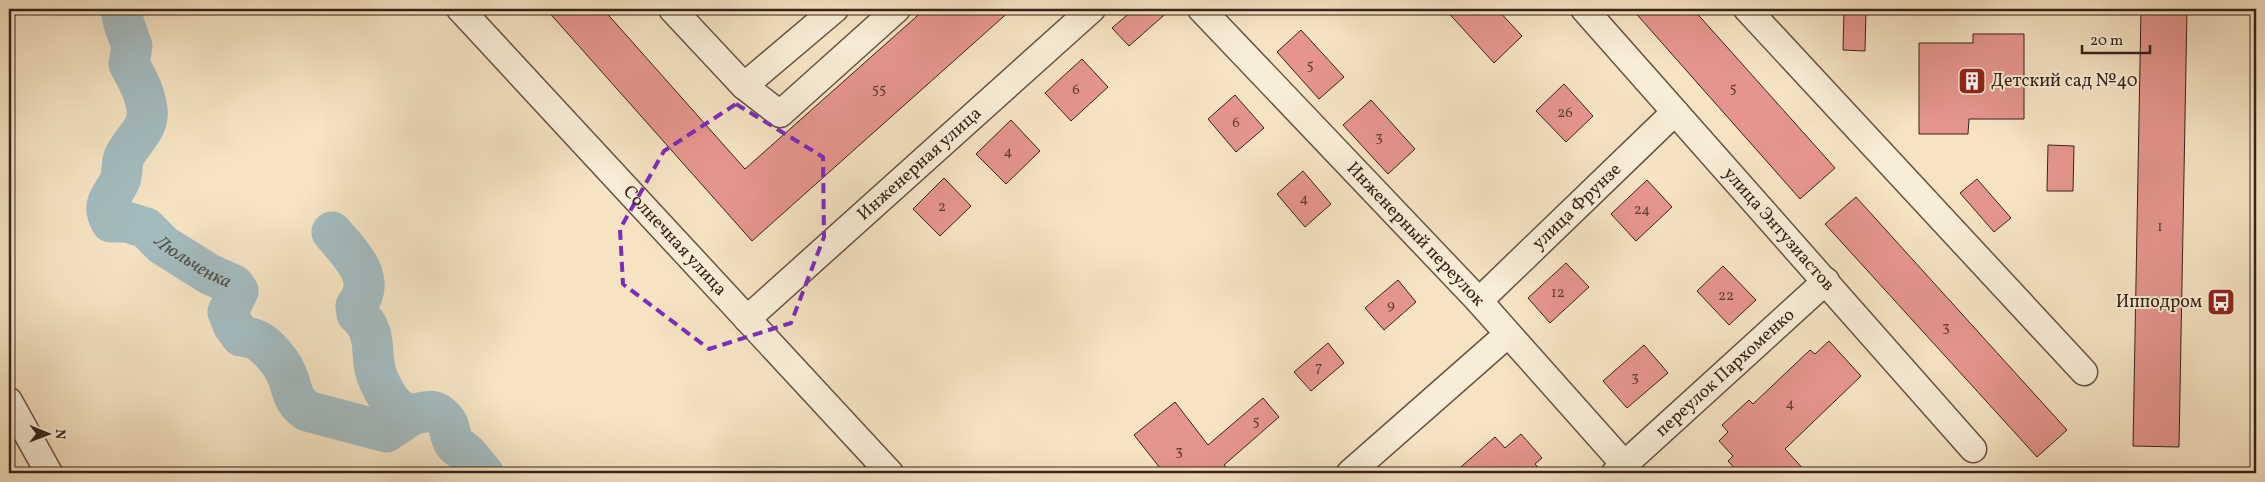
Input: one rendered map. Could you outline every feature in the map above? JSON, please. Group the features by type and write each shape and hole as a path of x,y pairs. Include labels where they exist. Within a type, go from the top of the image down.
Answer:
{"street":[{"name":"Солнечная улица","path":"460,9 890,473"},
{"path":"672,9 744,86 780,114 897,9"},
{"path":"744,86 834,9"},
{"name":"Инженерная улица","path":"747,319 1092,9"},
{"name":"Инженерный переулок","path":"1201,9 1480,301 1620,469"},
{"name":"улица Энтузиастов","path":"1584,9 1973,449"},
{"path":"1758,13 2084,372"},
{"name":"улица Фрунзе","path":"1480,301 1675,112"},
{"name":"переулок Пархоменко","path":"1620,469 1826,281"},
{"path":"1350,473 1508,334"},
{"path":"9,402 49,473"}],"highlighted area":[{"path":"736,104 823,157 824,237 791,323 709,349 623,284 620,229 664,151"}],"building":[{"path":"546,9 603,9 745,169 925,9 1012,9 752,241"},
{"path":"1134,9 1171,9 1129,46 1112,28"},
{"path":"1445,9 1497,9 1522,36 1494,63"},
{"path":"1632,9 1693,9 1835,168 1800,199"},
{"path":"1844,9 1866,9 1865,51 1843,50"},
{"path":"2141,9 2187,9 2179,447 2133,446"},
{"path":"1301,30 1344,77 1319,99 1277,52"},
{"name":"Детский сад №40","path":"1973,34 2024,34 2024,119 1969,119 1968,134 1919,134 1919,43 1973,43"},
{"path":"1082,59 1108,87 1071,121 1045,93"},
{"path":"1564,84 1593,116 1566,142 1536,111"},
{"path":"1235,95 1264,128 1236,152 1208,119"},
{"path":"1371,100 1415,149 1388,174 1343,125"},
{"path":"1011,120 1040,151 1006,184 976,154"},
{"path":"2048,145 2074,146 2073,191 2047,191"},
{"path":"1303,171 1331,204 1305,227 1277,194"},
{"path":"944,178 971,206 940,236 913,209"},
{"path":"1977,179 2011,218 1994,232 1960,193"},
{"path":"1647,180 1672,207 1636,241 1611,214"},
{"path":"1856,197 2067,430 2037,457 1825,224"},
{"path":"1566,263 1589,287 1550,323 1528,298"},
{"path":"1723,266 1756,300 1729,325 1697,291"},
{"path":"1398,280 1416,302 1384,330 1365,308"},
{"path":"1829,341 1861,376 1785,449 1807,473 1739,473 1728,461 1733,456 1719,441 1728,432 1722,425 1749,400 1753,404 1810,350 1815,354"},
{"path":"1328,343 1344,363 1311,391 1294,372"},
{"path":"1644,345 1668,373 1627,408 1603,381"},
{"path":"1263,398 1279,417 1224,465 1231,473 1164,473 1134,435 1175,402 1208,445"},
{"path":"1521,434 1542,458 1535,464 1543,473 1454,473 1495,437 1505,448"}],"waterway":[{"name":"Люльченка","path":"121,9 132,46 129,64 143,91 147,116 143,129 124,157 120,180 107,205 111,222 127,222 146,228 163,245 209,274 234,285 238,291 228,312 233,325 241,336 258,341 267,347 281,363 297,402 307,411 386,432 413,414"},
{"name":"Люльченка","path":"332,232 353,258 363,276 364,286 362,296 356,306 357,314 369,330 374,363 381,386 392,403 401,411 413,414 432,411 440,415 448,424 455,445 466,453 483,473"}],"place":[{"name":"Детский сад №40","path":"1972,81"},
{"name":"Ипподром","path":"2221,302"}]}
